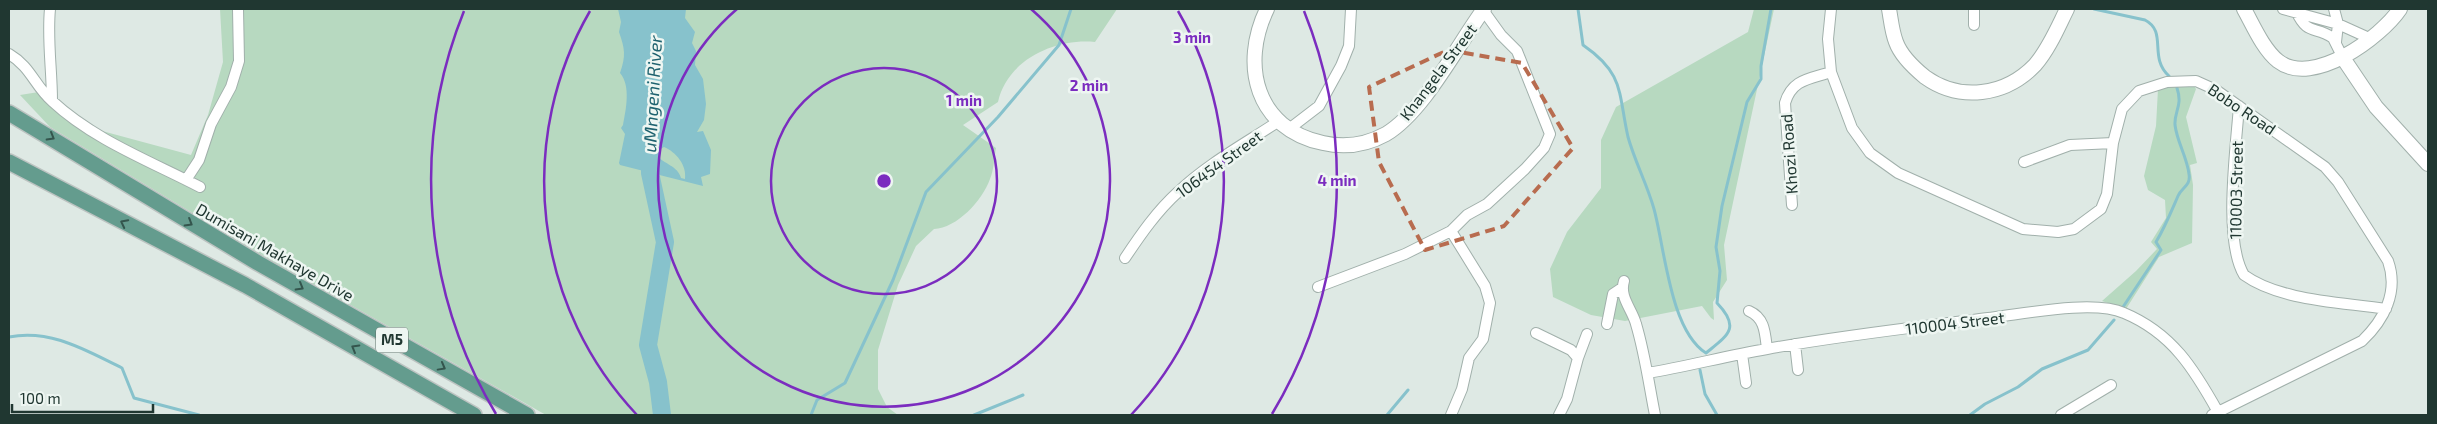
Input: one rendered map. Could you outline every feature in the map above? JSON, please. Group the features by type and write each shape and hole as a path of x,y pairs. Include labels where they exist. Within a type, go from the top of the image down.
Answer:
{"main road":[{"name":"Dumisani Makhaye Drive","path":"9,113 258,263 527,415"},
{"name":"M5","path":"9,162 245,285 474,415"}],"street":[{"path":"50,9 49,45 52,58 52,100"},
{"path":"186,180 199,160 211,124 231,87 239,61 238,9"},
{"name":"Khangela Street","path":"1267,9 1255,44 1253,62 1262,98 1284,125 1314,141 1345,146 1361,144 1387,133 1400,123 1422,99 1484,9"},
{"name":"106454 Street","path":"1124,258 1149,223 1180,190 1284,125 1319,106 1342,66 1349,46 1350,9"},
{"path":"1318,287 1405,254 1451,231 1467,215 1487,204 1525,169 1544,148 1550,134 1517,51 1502,35 1484,9"},
{"name":"Bobo Road","path":"1831,9 1828,39 1831,72 1852,128 1870,153 1898,173 2023,229 2058,232 2074,229 2101,209 2107,194 2113,143 2122,109 2134,95 2152,86 2180,80 2196,81 2216,90 2315,159 2338,182 2388,260 2392,273 2392,288 2386,309 2378,324 2362,341 2215,414"},
{"path":"1889,9 1896,43 1917,71 1943,88 1956,92 1978,93 2000,89 2017,80 2035,64 2067,9"},
{"path":"1974,9 1974,25"},
{"path":"2244,9 2257,32 2278,61 2288,66 2304,69 2343,58 2369,38 2400,9"},
{"path":"2283,9 2338,24 2369,38"},
{"path":"2334,9 2338,24 2336,42"},
{"path":"2296,11 2307,28 2330,36 2336,42 2343,58 2376,107 2428,164"},
{"path":"9,54 23,63 41,89 70,116 99,136 200,187"},
{"name":"Khozi Road","path":"1792,205 1785,103 1788,93 1797,83 1831,72"},
{"name":"110003 Street","path":"2239,106 2233,215 2235,251 2244,275 2266,287 2293,295 2386,309"},
{"path":"2024,162 2070,145 2113,143"},
{"path":"1451,231 1485,286 1490,303 1483,338 1469,358 1462,388 1451,415"},
{"path":"1607,324 1613,294 1623,284 1623,296 1636,323 1648,373 1655,415"},
{"name":"110004 Street","path":"1648,373 1767,348 2024,314 2100,308 2124,313 2174,346 2196,372 2215,414"},
{"path":"1749,311 1760,316 1767,348"},
{"path":"1536,333 1571,350 1578,358"},
{"path":"1559,415 1567,399 1578,358 1587,334"},
{"path":"1795,344 1798,370"},
{"path":"1742,354 1746,383"},
{"path":"2061,415 2112,385"}],"highlighted area":[{"path":"1448,50 1522,63 1573,148 1504,226 1425,250 1379,162 1369,87"}],"green space":[{"path":"220,9 1117,9 1095,42 1064,44 1049,48 1022,64 1011,74 1003,87 998,102 963,125 996,148 992,172 981,196 968,212 951,224 934,229 916,246 898,285 878,350 878,389 887,407 898,415 546,415 269,259 50,127 20,95 45,91 91,128 191,155 208,115 223,62"},
{"path":"1754,9 1774,9 1724,245 1727,280 1713,302 1714,320 1702,306 1625,321 1591,315 1553,297 1550,269 1567,232 1601,188 1601,140 1616,107 1748,32"},
{"path":"2194,86 2196,89 2186,117 2197,163 2190,165 2193,185 2192,243 2159,257 2126,309 2102,301 2136,271 2157,249 2151,242 2166,218 2165,200 2148,190 2144,176 2156,126 2158,89"}],"water":[{"path":"618,9 686,9 685,18 695,32 692,43 696,51 695,65 703,79 706,104 704,120 697,132 703,131 711,150 710,174 701,177 703,186 620,165 619,163 625,134 621,128 627,98 626,84 620,73 624,52 619,32 621,22","holes":["664,147 680,160 684,169 685,179 681,178 674,168 656,155 657,151"]}],"waterway":[{"path":"811,415 817,400 845,383 893,280 926,192 998,117 1059,45 1071,9"},
{"path":"1578,9 1583,45 1597,55 1606,65 1618,85 1628,137 1654,209 1677,308 1684,326 1694,342 1706,353 1729,331 1728,319 1717,303 1720,271 1716,247 1722,206 1747,102 1761,79 1761,66 1771,9"},
{"path":"2094,9 2145,20 2152,25 2156,31 2160,61 2163,69 2169,76"},
{"path":"2123,307 2161,250 2156,242 2178,196 2189,181 2188,168 2175,125 2179,104 2177,88"},
{"name":"uMngeni River","path":"650,149 650,173 665,242 648,345 658,382 662,415"},
{"path":"1970,415 1985,404 2018,387 2042,369 2088,350 2114,320"},
{"path":"9,337 39,336 81,348 122,368 134,398 199,415"},
{"path":"1700,370 1705,394 1717,415"},
{"path":"1387,415 1408,390"},
{"path":"974,415 1023,395"}]}
